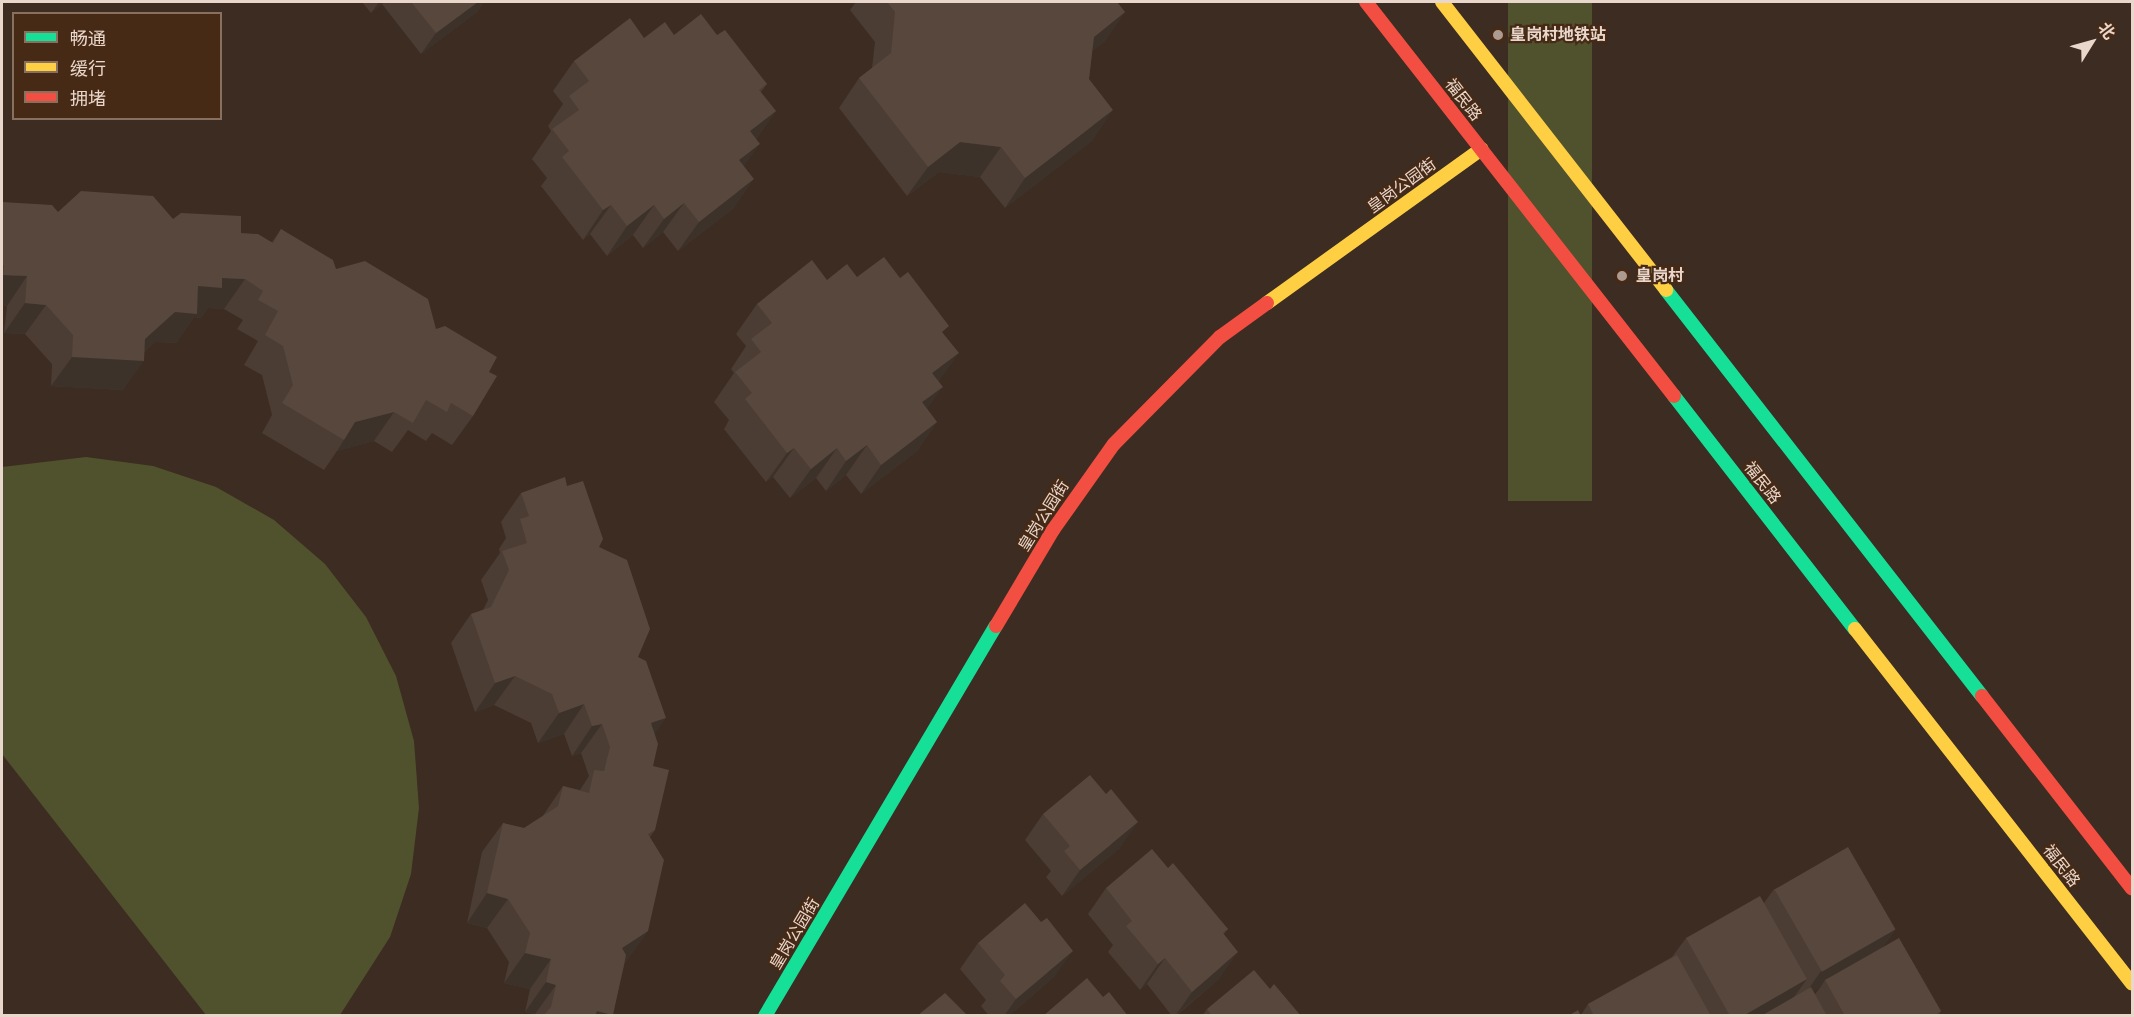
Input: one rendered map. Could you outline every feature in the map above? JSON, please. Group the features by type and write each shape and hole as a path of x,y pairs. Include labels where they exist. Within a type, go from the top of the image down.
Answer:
{"main road":[{"name":"福民路","path":"1366,2 2133,984"},
{"path":"1442,2 2133,889"},
{"name":"皇岗公园街","path":"765,1016 1053,530 1114,444 1148,404 1220,338 1481,149"}],"green space":[{"path":"1508,2 1592,2 1592,501 1508,501"},
{"path":"86,457 153,466 216,487 274,520 325,564 366,617 396,676 414,741 419,808 411,874 390,937 340,1015 206,1015 2,754 2,467"}],"building":[{"path":"411,2 478,2 436,33"},
{"path":"887,2 1117,2 1125,12 1094,37 1089,79 1113,110 1025,178 1001,147 960,142 928,167 859,78 891,53 895,12"},
{"path":"701,14 717,35 725,30 767,84 759,90 776,111 750,131 760,144 739,160 754,179 699,222 684,203 664,219 654,205 627,226 611,205 603,210 562,157 569,151 552,129 579,110 569,96 589,81 574,61 630,18 644,38 665,22 674,35"},
{"path":"81,191 153,196 173,219 181,213 241,216 241,233 258,234 273,243 281,229 333,260 336,269 365,261 428,299 436,329 445,326 497,357 489,372 497,376 473,416 451,403 447,412 426,400 413,423 394,412 355,422 344,440 282,403 293,385 283,346 265,335 278,311 258,300 263,291 245,279 222,278 222,288 198,286 197,314 175,312 145,339 144,361 72,357 73,335 46,305 25,303 27,276 3,275 2,202 52,205 58,212"},
{"path":"884,257 900,278 908,272 949,326 942,332 959,353 932,373 943,387 922,402 937,422 881,465 867,445 846,461 837,448 811,469 794,448 787,453 745,399 752,393 735,372 761,352 751,339 772,323 757,304 812,260 827,280 847,264 857,277"},
{"path":"565,477 567,486 583,481 603,539 599,547 627,560 650,629 638,657 646,661 666,718 651,723 658,744 653,766 669,770 655,830 648,834 664,860 648,931 622,948 626,955 613,1015 597,1011 595,1016 543,1016 551,1007 556,985 546,982 551,959 525,953 530,933 508,899 487,893 503,823 524,828 558,806 563,786 589,793 594,770 604,771 610,747 602,724 592,726 584,704 559,713 552,694 515,676 495,683 471,614 491,607 509,570 502,551 527,543 520,519 529,516 521,493"},
{"path":"1090,775 1106,794 1111,789 1138,822 1080,870 1064,851 1070,846 1043,814"},
{"path":"1848,847 1896,929 1822,972 1774,890"},
{"path":"1152,849 1168,868 1173,863 1228,929 1223,933 1238,952 1192,992 1165,958 1158,964 1126,926 1132,921 1106,888"},
{"path":"1760,896 1807,979 1743,1016 1730,1016 1686,938"},
{"path":"1025,903 1041,922 1047,918 1073,951 1016,999 1000,981 1005,975 978,943"},
{"path":"1899,938 1941,1011 1934,1016 1845,1016 1825,980"},
{"path":"1677,955 1711,1016 1594,1016 1588,1004"},
{"path":"1254,970 1270,989 1274,984 1301,1016 1212,1016 1207,1009"},
{"path":"1087,978 1103,997 1109,992 1128,1016 1043,1016"},
{"path":"1811,987 1827,1016 1761,1016"},
{"path":"945,993 968,1016 917,1016"},
{"path":"1578,1010 1581,1016 1568,1016"}],"traffic: fast":[{"path":"1666,290 1982,696"},
{"path":"1674,396 1855,629"},
{"path":"765,1016 996,626"}],"traffic: slow":[{"path":"1442,2 1666,290"},
{"path":"1267,303 1481,149"},
{"path":"1855,629 2132,984"}],"traffic: jam":[{"path":"1366,2 1674,396"},
{"path":"996,626 1053,530 1114,444 1220,337 1267,303"},
{"path":"1982,696 2132,889"}],"place":[{"name":"皇岗村地铁站","path":"1498,35"},
{"name":"皇岗村","path":"1622,276"}]}
